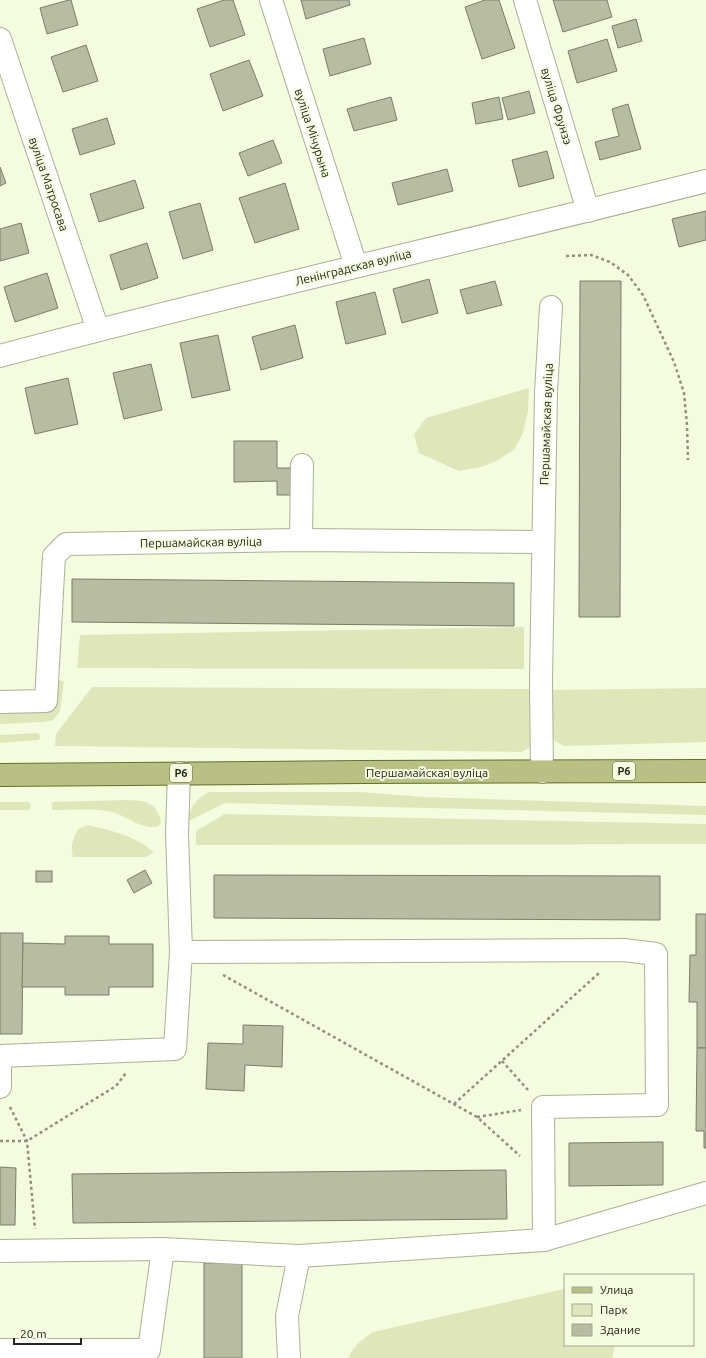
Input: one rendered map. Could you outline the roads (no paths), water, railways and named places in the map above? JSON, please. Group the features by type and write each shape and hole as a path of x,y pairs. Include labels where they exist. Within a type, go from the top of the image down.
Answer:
{"main road":[{"name":"Першамайская вуліца","path":"0,775 706,771"}],"street":[{"name":"вуліца Мічурына","path":"271,0 356,266"},
{"name":"вуліца Фрунзэ","path":"525,0 588,211"},
{"name":"вуліца Матросава","path":"0,39 98,330"},
{"name":"Ленінградская вуліца","path":"0,356 356,266 588,211 706,181"},
{"name":"Першамайская вуліца","path":"542,772 541,681 543,542 546,392 551,307"},
{"path":"301,540 302,465"},
{"name":"Першамайская вуліца","path":"0,702 46,701 54,556 66,544 301,540 543,542"},
{"path":"0,1087 0,1056 175,1049 181,952 177,833 179,773"},
{"path":"181,952 624,950 656,954 658,1105 543,1107 544,1240"},
{"path":"0,1251 163,1249 299,1256 544,1240 706,1194"},
{"path":"0,1350 149,1350 163,1249"},
{"path":"289,1358 287,1316 299,1256"}]}
